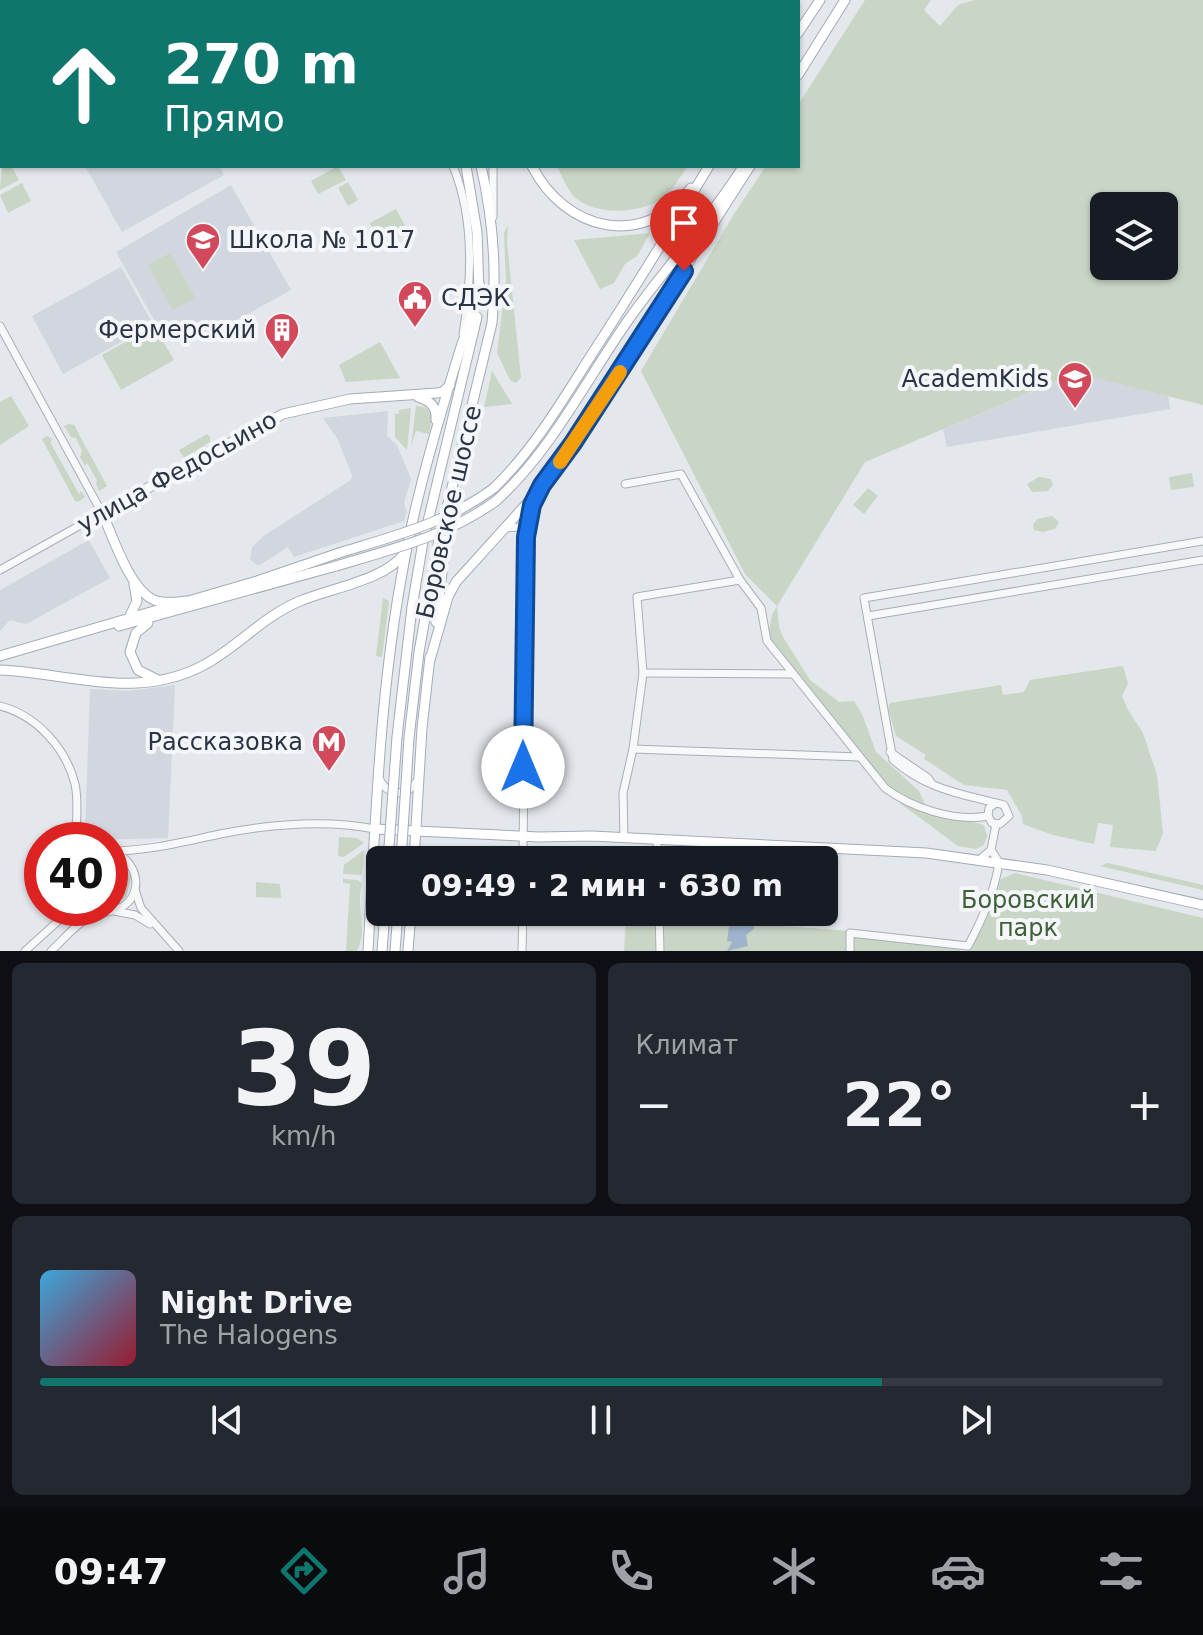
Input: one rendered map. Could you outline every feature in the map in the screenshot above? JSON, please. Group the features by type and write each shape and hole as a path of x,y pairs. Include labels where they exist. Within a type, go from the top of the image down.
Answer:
{"main road":[{"path":"800,30 820,0"},
{"path":"800,72 845,0"},
{"name":"Боровское шоссе","path":"389,846 397,737 421,553 442,455 472,348 480,286 477,232 466,168"},
{"name":"Боровское шоссе","path":"402,846 409,738 425,611 492,323 495,286 492,231 481,168"},
{"path":"533,168 552,197 568,210 584,219 621,225 640,223 672,207 707,168"},
{"path":"0,656 104,627 440,520 457,513 494,488 513,470 553,413 708,168"},
{"path":"104,627 161,616 336,566 440,534 477,515 496,501 533,463 629,319 696,234 743,168"},
{"path":"430,660 448,597 456,582 542,485 639,343 749,168"},
{"path":"374,846 378,771 406,551 436,433 480,286"},
{"name":"улица Федосьино","path":"102,513 283,414 330,402 443,392 453,378"},
{"path":"411,396 425,399 435,407 436,433"},
{"path":"414,846 430,660 458,459"},
{"path":"102,513 133,581 137,601 129,618"},
{"path":"0,670 132,685 184,674 204,665 281,609 388,570 406,551"},
{"path":"374,576 390,578 399,592"},
{"path":"133,581 157,602 186,601"},
{"path":"159,680 138,670 130,652 136,633 161,616"},
{"path":"375,829 926,853 999,862 1092,879 1203,905"},
{"path":"368,951 369,926"},
{"path":"382,951 384,926"},
{"path":"395,951 397,926"},
{"path":"408,951 410,926"}],"street":[{"path":"454,168 462,197 469,258 461,349"},
{"path":"492,231 495,201 493,168"},
{"path":"0,326 102,513"},
{"path":"625,484 681,474 740,580 761,608 767,641 885,788 899,799 945,813 975,818 988,816"},
{"path":"523,846 526,536 532,505 542,485"},
{"name":"улица Федосьино","path":"0,570 102,513"},
{"path":"503,529 519,527 526,536"},
{"path":"996,824 1004,823 1009,816 1004,805 924,783 895,762 890,752 864,598 1203,541"},
{"path":"868,616 1203,560"},
{"path":"624,838 623,793 633,749 643,673 637,597 740,580"},
{"path":"643,673 792,674"},
{"path":"0,706 39,726 63,756 75,784 76,822"},
{"path":"633,749 859,757"},
{"path":"378,771 384,787 395,793 411,789 419,774"},
{"path":"988,816 989,808 996,803"},
{"path":"988,816 996,824"},
{"path":"128,850 167,847 269,827 346,824 375,829"},
{"path":"979,860 991,850 996,824"},
{"path":"657,840 657,846"},
{"path":"850,951 850,933 967,948 983,917 999,862 991,850"},
{"path":"128,862 136,876 135,890 141,908 179,951"},
{"path":"128,900 135,890"},
{"path":"128,914 135,915 162,933"},
{"path":"25,951 53,926"},
{"path":"51,951 78,926"},
{"path":"522,951 523,926"},
{"path":"659,926 660,951"}],"shaded area":[{"path":"86,168 220,168 224,175 122,232"},
{"name":"Школа № 1017","path":"231,185 291,290 219,330 216,327 184,345 175,328 162,334 116,252"},
{"path":"121,267 153,324 63,374 32,316"},
{"name":"AcademKids","path":"1077,373 1168,396 1170,409 947,447 943,429"},
{"path":"388,411 387,436 397,445 411,479 404,503 407,512 404,521 294,557 288,547 258,566 250,559 252,547 265,535 351,480 352,475 338,440 323,418"},
{"path":"89,540 110,578 26,624 10,620 0,631 0,590"},
{"path":"175,685 168,838 128,839 128,822 85,822 90,689 129,691"}],"green space":[{"path":"865,0 931,0 924,10 940,26 958,5 974,0 1203,0 1203,405 1076,373 865,462 777,606 745,574 641,371 765,168 800,168 800,102"},
{"path":"1,168 12,168 19,180 0,190"},
{"path":"334,168 339,168 346,180 318,194 311,181"},
{"path":"558,168 687,168 665,196 631,210 591,207 570,191"},
{"path":"348,182 358,200 348,206 338,188"},
{"path":"22,183 31,201 8,213 0,195"},
{"path":"396,209 408,231 381,245 370,223"},
{"path":"508,225 507,243 521,377 516,383 510,380 497,353 506,280 504,233"},
{"path":"650,233 637,256 625,264 614,283 600,289 574,240"},
{"path":"170,253 195,298 173,310 148,265"},
{"path":"154,326 174,360 121,390 102,355"},
{"path":"380,342 400,378 346,382 339,365"},
{"path":"492,371 512,404 484,407"},
{"path":"11,396 29,426 0,445 0,402"},
{"path":"416,406 430,411 431,423 429,434 416,431 411,447"},
{"path":"411,408 407,450 395,437 395,414"},
{"path":"74,425 107,486 99,491 97,480 80,457 82,451 76,438 71,437 64,426"},
{"path":"207,434 210,442 184,458 179,450"},
{"path":"47,436 53,439 50,442 79,494 81,491 85,497 78,502 42,439"},
{"path":"1192,473 1194,487 1171,490 1169,477"},
{"path":"1039,477 1051,479 1053,485 1048,491 1032,492 1027,484"},
{"path":"868,488 878,496 864,514 853,505"},
{"path":"1052,516 1059,522 1055,529 1043,532 1034,530 1037,519"},
{"path":"383,598 389,601 382,657 376,656"},
{"path":"777,606 783,637 810,680 839,702 854,701 876,752 919,791 927,809 984,825 987,836 984,845 976,849 958,846 901,804 767,641"},
{"path":"1123,666 1128,684 1122,696 1143,733 1157,775 1163,833 1156,851 1110,847 1113,825 1098,823 1094,844 1053,835 1023,824 1022,816 1007,790 964,785 896,736 888,708 890,703 1001,685 1003,695 1024,692 1030,680"},
{"path":"339,837 357,838 364,843 344,857 338,856"},
{"path":"364,850 362,875 343,874 344,865"},
{"path":"1108,863 1203,885 1203,890 1100,866"},
{"name":"Боровский парк","path":"1015,873 1203,918 1203,951 968,951 986,918 1001,879"},
{"path":"343,879 358,880 362,884 362,934 357,951 346,951 350,884 343,883"},
{"path":"256,882 280,884 281,898 256,897"},
{"path":"625,926 788,926 959,940 960,951 624,951"}],"water":[{"path":"729,926 754,926 746,935 748,946 727,951 732,942 727,941"}],"slow traffic":[{"path":"560,462 620,372"}],"place":[{"name":"Школа № 1017","path":"203,271"},
{"name":"СДЭК","path":"415,329"},
{"name":"Фермерский","path":"282,361"},
{"name":"AcademKids","path":"1075,410"},
{"name":"Рассказовка","path":"329,773"}],"route":[{"path":"523,767 526,537 532,505 542,485 573,443 684,271"}]}
